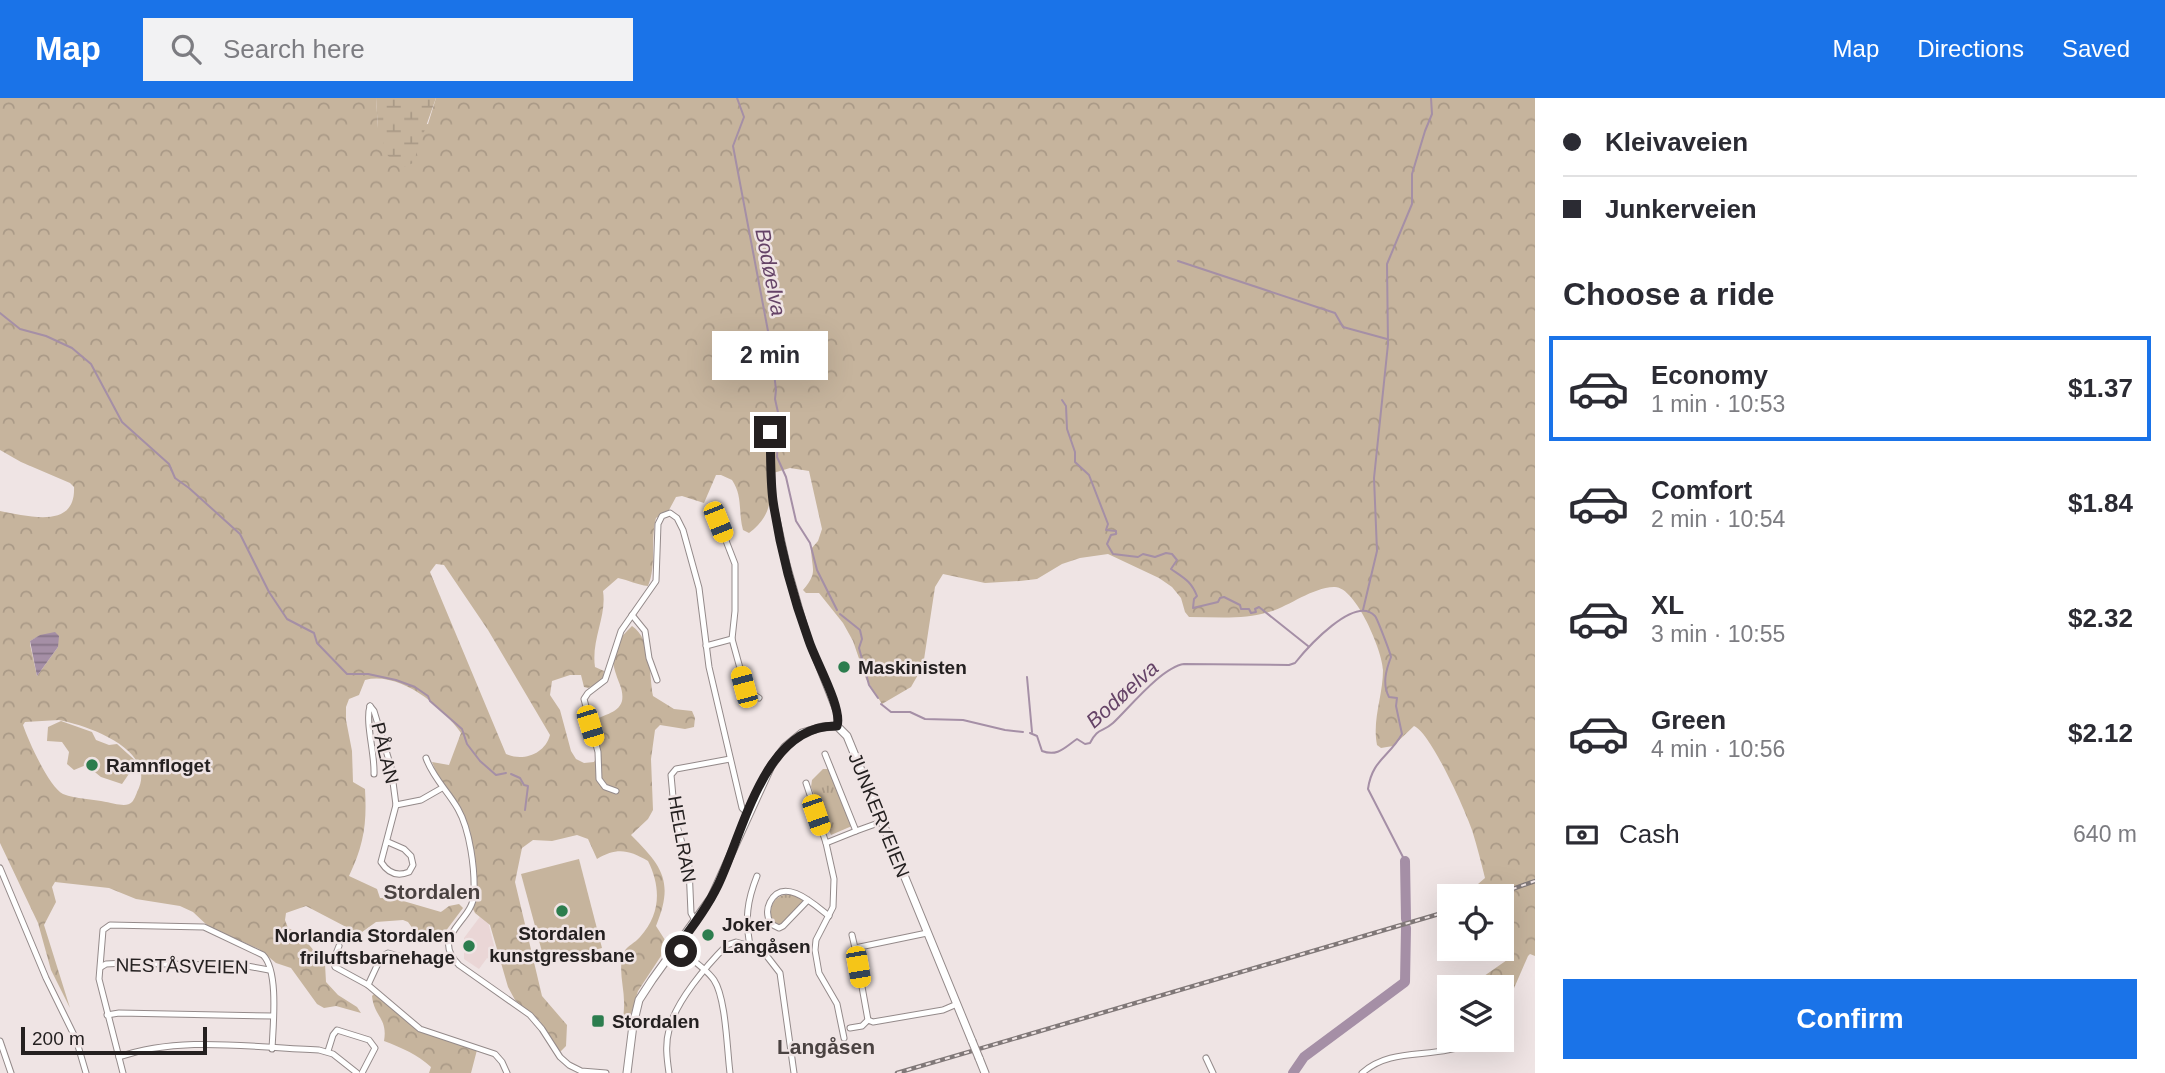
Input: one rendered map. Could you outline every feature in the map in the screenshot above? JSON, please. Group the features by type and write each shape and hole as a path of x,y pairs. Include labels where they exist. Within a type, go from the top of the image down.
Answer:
{"street":[{"name":"JUNKERVEIEN","path":"770,432 773,501 787,564 809,642 838,716 837,726 847,736 985,1073"},
{"path":"616,791 608,790 599,779 598,752 584,699 602,684 609,674 617,639 656,581 657,524 662,516 670,513 677,518 683,530 699,588 706,646 730,760 743,808 748,814"},
{"path":"716,515 736,569 732,639 744,687 748,693 759,698"},
{"path":"632,615 645,631 649,658 657,680"},
{"path":"706,646 732,639"},
{"name":"PÅLAN","path":"374,774 374,753 368,715 370,706 374,711 391,767 396,805 382,857 384,867 396,875 408,872 413,865 411,856 388,842"},
{"path":"627,1073 639,1000 696,922 718,885 771,765 785,747 808,731 837,726"},
{"path":"825,754 856,831"},
{"path":"426,758 442,788 459,811 467,831 474,889 471,907 451,934 449,948 452,957 459,965 530,1015 560,1057 581,1072 606,1073"},
{"name":"HELLRAN","path":"696,922 691,913 689,867 675,818 671,775 676,769 730,760"},
{"path":"806,783 826,844 834,879 833,907 817,940 816,962 836,1004 844,1038"},
{"path":"396,805 416,802 442,788"},
{"path":"826,844 881,822"},
{"path":"0,868 46,978 76,1039 86,1073"},
{"path":"750,946 746,910 757,876"},
{"path":"808,900 783,926 779,928 771,925 767,911 773,898 787,891 797,893 808,900 829,916"},
{"path":"123,1073 99,979 103,930 110,925 204,927 261,953 268,960 269,970"},
{"path":"855,948 927,933"},
{"path":"852,935 868,1020"},
{"path":"669,1073 667,1039 672,1018 705,971 729,944 740,943 766,955 780,973 794,1073"},
{"path":"339,946 333,964 368,985 420,1029 495,1054 507,1073"},
{"path":"676,948 716,983 730,1073"},
{"path":"368,985 381,957 388,953 401,957"},
{"name":"NESTÅSVEIEN","path":"101,967 125,962 247,966 269,970 274,985 272,1049"},
{"path":"868,1020 873,1022 943,1010 957,1004"},
{"path":"107,1015 273,1016"},
{"path":"850,1028 862,1026 868,1020"},
{"path":"119,1057 148,1049 179,1045 328,1051 360,1073 375,1048 369,1040 337,1030 332,1035 328,1051"},
{"path":"0,1041 11,1073"},
{"path":"1362,1073 1387,1058 1437,1050"},
{"path":"1206,1058 1213,1073"}],"shaded area":[{"path":"55,632 59,636 58,647 37,676 30,641 40,635"},
{"path":"485,910 499,965 487,958 479,969 464,959 464,938"}],"green space":[{"path":"0,98 376,98 378,128 428,124 436,98 1535,98 1535,956 1528,956 1514,988 1514,975 1485,975 1506,961 1514,961 1514,884 1478,884 1485,878 1472,830 1438,757 1421,732 1414,726 1393,746 1381,748 1377,745 1376,726 1383,680 1382,661 1359,608 1342,589 1334,587 1317,590 1259,615 1229,618 1189,617 1181,598 1172,587 1108,554 1062,564 1037,579 985,583 943,574 935,587 923,666 911,687 882,704 866,679 853,641 843,623 819,593 806,593 803,590 812,575 811,549 818,541 822,529 809,471 790,468 770,474 771,492 766,514 749,533 743,530 739,498 732,480 716,475 704,503 682,496 676,497 669,510 656,518 652,570 648,586 618,578 603,591 603,610 594,657 595,667 604,671 603,681 588,688 584,687 581,675 570,675 552,681 550,695 560,710 571,751 576,759 584,763 594,762 597,756 592,723 620,706 622,695 613,653 632,626 643,639 649,658 653,696 674,709 692,711 695,718 694,727 685,729 660,725 655,730 651,759 653,810 648,819 631,835 658,866 662,876 664,898 656,926 665,940 661,956 638,991 627,1028 623,1028 621,965 624,952 647,928 655,910 657,890 648,861 623,851 597,859 588,839 577,835 552,841 533,840 522,848 515,882 542,996 567,1025 566,1046 560,1052 539,1020 515,1000 508,987 490,925 473,909 477,892 470,831 464,815 432,762 449,765 461,733 443,712 419,693 392,681 378,679 365,680 359,695 349,699 346,707 353,782 365,789 366,801 361,844 349,876 377,889 380,898 393,898 441,912 449,906 459,904 463,908 445,932 416,933 408,922 403,920 376,922 362,932 350,929 306,906 286,913 288,928 300,934 325,964 326,982 361,1013 336,1006 324,1008 317,1004 291,968 276,963 259,949 209,927 193,912 180,906 136,899 109,888 55,882 52,887 56,902 44,925 70,1008 51,970 38,923 0,843 0,511 36,517 59,515 67,510 73,501 74,487 0,450","holes":["436,564 444,565 488,630 550,735 543,747 532,755 519,757 506,754 430,572","41,635 58,647 37,676 30,641","59,720 103,735 130,753 138,764 141,777 133,802 120,805 73,797 57,790 23,725 25,722"]},
{"path":"376,98 436,98 413,163 404,167 388,156 378,128"},
{"path":"61,721 92,732 96,740 109,745 117,744 137,762 122,784 101,777 86,765 74,770 67,764 69,752 62,742 47,741 48,727"},
{"path":"823,769 829,769 852,826 831,835 811,787 812,780"},
{"name":"Stordalen kunstgressbane","path":"579,859 602,948 545,963 521,874"},
{"path":"793,894 803,899 803,902 780,925 772,922 769,918 775,900 782,895"},
{"path":"374,994 421,1032 477,1050 471,1073 429,1073 431,1067 420,1058 384,1041 384,1027 373,1003"}],"waterway":[{"name":"Bodøelva","path":"737,98 744,117 733,146 771,347 779,417 777,457 786,477 796,521 810,543 817,570 837,610"},
{"path":"1363,610 1377,551 1374,478 1388,344 1387,264 1412,204 1412,174 1432,114 1431,98"},
{"path":"1178,261 1335,313 1343,327 1387,339"},
{"path":"0,313 20,329 46,336 72,348 91,364 122,422 169,464 175,478 240,534 269,592 287,619 314,633 317,643 347,674 368,674 415,687 462,729 467,744 480,761 496,775 506,773"},
{"path":"1062,400 1066,406 1067,429 1075,452 1075,462 1089,475 1108,524 1106,530 1116,531 1107,544 1113,554 1138,557 1143,554 1155,557 1172,554 1177,560 1171,569 1190,583 1197,596 1193,608 1218,602 1224,597 1240,605 1241,609 1249,609 1251,613 1256,612 1255,609 1259,607 1308,646"},
{"name":"Bodøelva","path":"1030,733 1037,736 1042,751 1048,753 1061,750 1077,739 1085,744 1090,743 1098,732 1113,723 1156,680 1175,667 1184,664 1289,665 1295,663 1310,646 1344,617 1366,611 1375,616 1391,657 1386,687 1389,697 1397,698 1402,734 1373,771 1368,789 1405,861"},
{"name":"Bodøelva","path":"840,614 860,630 862,639 859,648 869,685 878,698"},
{"path":"1027,677 1032,732"},
{"name":"Bodøelva","path":"881,704 891,712 910,712 925,719 963,720 1023,732"},
{"path":"511,774 528,786 525,810"},
{"path":"1405,861 1406,919"},
{"path":"1293,1073 1304,1057 1405,982 1406,928"}],"railway":[{"path":"1514,888 1535,881"},
{"path":"897,1073 1437,915"}],"place":[{"name":"Maskinisten","path":"844,667"},
{"name":"Ramnfloget","path":"92,765"},
{"name":"Stordalen kunstgressbane","path":"562,911"},
{"name":"Joker Langåsen","path":"708,935"},
{"name":"Norlandia Stordalen friluftsbarnehage","path":"469,946"},
{"name":"Stordalen","path":"598,1021"}],"district":[{"name":"Stordalen","path":"432,891"},
{"name":"Langåsen","path":"826,1046"}],"route":[{"path":"681,951 676,948 712,898 775,758 802,733 837,726 839,722 836,708 809,642 787,564 773,501 770,432"}]}
